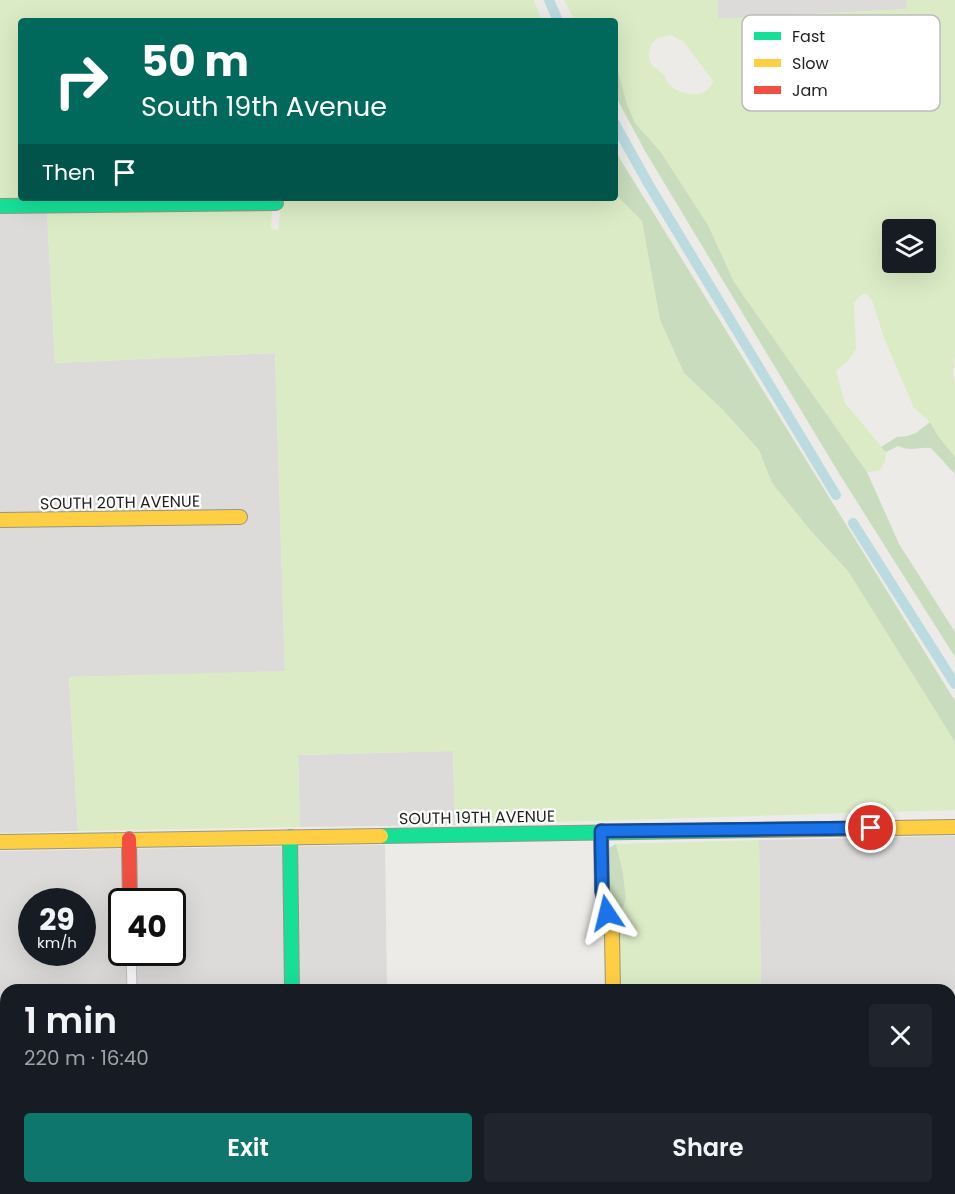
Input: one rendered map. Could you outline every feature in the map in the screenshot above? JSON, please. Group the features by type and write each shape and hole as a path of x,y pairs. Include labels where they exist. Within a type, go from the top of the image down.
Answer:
{"street":[{"path":"0,206 276,203"},
{"name":"SOUTH 20TH AVENUE","path":"0,520 240,517"},
{"name":"SOUTH 19TH AVENUE","path":"0,842 955,827"},
{"path":"601,831 602,891 612,934 613,984"},
{"path":"290,837 292,984"},
{"path":"129,839 130,888"},
{"path":"131,966 132,984"}],"shaded area":[{"path":"718,0 907,0 907,9 794,15 742,15 742,18 718,19"},
{"path":"47,210 55,363 275,353 285,672 69,677 78,831 0,833 0,211"},
{"path":"453,751 455,825 300,827 298,755"},
{"path":"955,836 955,984 761,984 759,840"},
{"path":"385,845 387,984 0,984 0,851"}],"green space":[{"path":"0,0 534,0 541,18 18,18 18,201 0,201"},
{"path":"564,0 718,0 718,19 742,18 742,111 940,111 940,15 793,15 906,9 907,0 955,0 955,356 953,375 955,457 930,422 914,408 884,338 872,300 867,294 862,294 854,303 856,349 848,361 836,371 845,403 886,452 885,462 879,471 867,472 734,282 708,225 660,151 635,123 618,71 618,18 573,18","holes":["670,35 683,41 713,81 706,91 700,93 686,93 674,88 649,60 652,43 658,38"]},
{"path":"618,71 635,123 660,151 708,225 734,282 867,472 899,544 955,632 955,657 840,475 645,151 618,101"},
{"path":"618,156 955,701 955,742 848,571 811,531 772,483 759,450 723,410 684,373 660,320 642,221 618,197"},
{"path":"618,197 642,221 660,320 684,373 723,410 759,450 772,483 811,531 848,571 955,742 955,810 455,825 453,751 298,755 300,827 78,831 69,677 285,671 275,353 55,363 47,210 272,210 271,229 278,230 282,201 618,201"},
{"path":"930,422 955,457 955,474 931,448 911,449 898,446 886,452 881,447 897,437 916,433"},
{"path":"759,840 761,984 622,984 617,924 626,899 616,844"},
{"path":"616,844 626,899 617,924 608,889 607,849"}],"waterway":[{"path":"549,0 557,18"},
{"path":"618,129 649,185 836,495"},
{"path":"853,523 955,684"}],"traffic: fast":[{"path":"0,206 276,203"},
{"path":"381,836 757,830"},
{"path":"290,837 292,984"}],"traffic: slow":[{"path":"0,520 240,517"},
{"path":"757,830 955,827"},
{"path":"601,831 602,891 612,934 613,984"},
{"path":"0,842 381,836"}],"traffic: jam":[{"path":"129,839 130,888"}],"route":[{"path":"607,913 602,891 601,831 871,828"}]}
